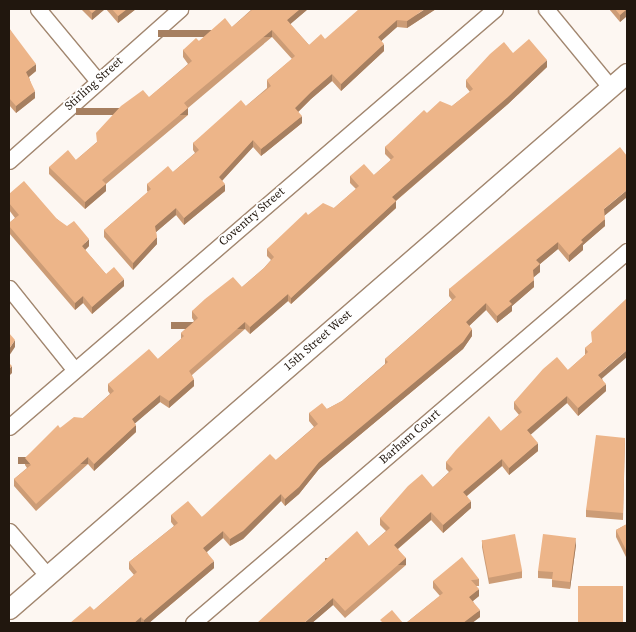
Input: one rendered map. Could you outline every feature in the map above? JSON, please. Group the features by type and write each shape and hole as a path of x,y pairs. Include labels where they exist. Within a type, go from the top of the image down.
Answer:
{"street":[{"path":"38,9 97,80"},
{"name":"Stirling Street","path":"9,161 97,80 180,9"},
{"name":"Coventry Street","path":"9,427 74,369 496,9"},
{"path":"546,9 611,88"},
{"name":"15th Street West","path":"9,609 627,74"},
{"name":"Barham Court","path":"193,623 627,251"},
{"path":"9,288 74,369"},
{"path":"9,531 47,575"}],"building":[{"path":"88,9 97,9 92,13"},
{"path":"112,9 127,9 118,16"},
{"path":"253,9 300,9 287,20 309,45 321,34 325,39 359,9 425,9 407,21 397,20 378,37 384,44 341,84 332,74 295,108 302,116 261,149 253,140 219,177 225,184 184,218 176,208 155,226 157,237 133,263 104,230 151,189 147,184 168,166 173,172 199,150 193,143 241,100 246,106 271,86 267,80 295,56 272,30 184,103 188,108 102,180 106,184 85,202 49,167 68,150 76,160 97,142 96,133 121,106 143,90 149,97 192,61 183,50 196,38 199,41 225,18 232,27"},
{"path":"615,9 627,9 620,15"},
{"path":"9,28 36,64 26,72 35,91 16,106 9,98"},
{"path":"529,39 547,60 508,97 392,197 396,201 291,298 288,294 250,327 245,322 189,371 194,379 169,401 160,395 132,419 136,425 94,464 88,457 36,504 14,479 31,465 25,458 58,425 60,428 74,417 83,418 114,391 108,384 149,349 158,359 184,336 181,333 198,318 192,311 205,299 233,277 242,287 264,268 274,257 267,249 306,212 308,215 323,203 334,208 359,186 350,176 364,164 374,175 394,157 385,147 424,110 427,113 440,101 452,106 473,89 466,80 504,42 513,53"},
{"path":"620,147 627,156 627,190 604,209 605,219 581,240 583,242 569,255 558,242 536,260 540,264 533,270 534,280 509,301 512,304 497,316 486,303 466,322 472,329 463,342 319,462 299,487 285,499 281,494 243,531 230,539 223,531 203,548 214,561 144,620 141,617 134,623 70,623 90,606 94,610 137,572 129,562 178,523 171,515 188,501 202,517 270,454 276,460 318,424 309,413 322,403 327,409 342,401 388,362 385,359 456,297 449,289"},
{"path":"24,181 57,219 67,226 74,221 89,239 82,246 106,274 114,267 124,279 92,307 83,296 75,303 9,226 9,223 19,215 9,203 9,194"},
{"path":"626,299 627,350 598,375 606,384 578,408 567,396 527,430 538,443 509,468 502,459 463,492 471,501 443,525 431,512 394,545 406,558 345,611 333,598 304,623 257,623 357,531 369,546 390,528 380,518 408,486 422,474 433,487 453,469 446,462 489,416 501,431 522,412 514,402 543,369 557,357 568,370 588,352 585,348 592,342 591,332"},
{"path":"9,333 15,340 9,349"},
{"path":"596,435 625,438 623,513 586,510"},
{"path":"627,524 627,552 616,530"},
{"path":"515,534 522,571 489,578 482,540"},
{"path":"543,534 576,538 570,582 552,580 553,572 538,571"},
{"path":"462,557 479,579 471,580 479,589 469,597 480,610 463,623 406,623 443,593 433,581"},
{"path":"578,586 623,586 623,623 578,623"},
{"path":"392,610 403,623 383,623 380,620"}]}
